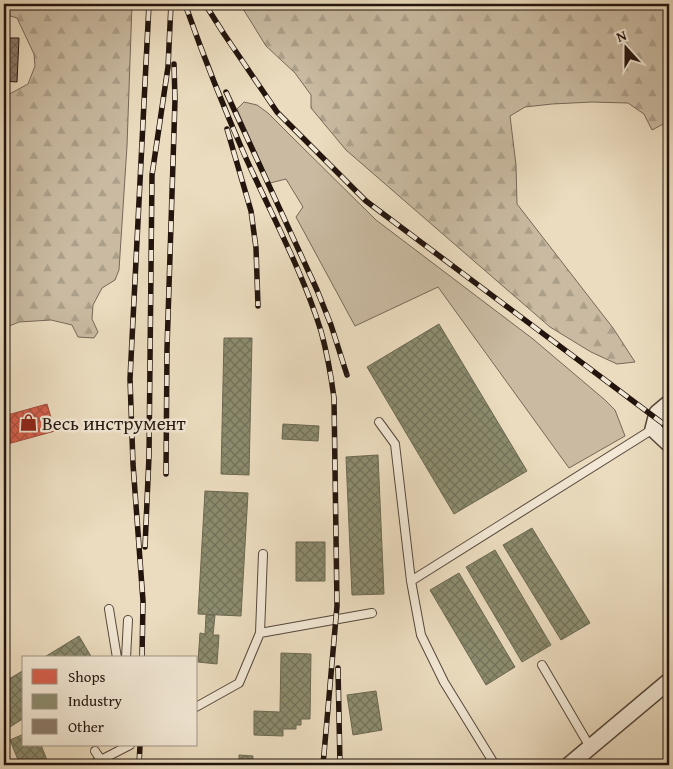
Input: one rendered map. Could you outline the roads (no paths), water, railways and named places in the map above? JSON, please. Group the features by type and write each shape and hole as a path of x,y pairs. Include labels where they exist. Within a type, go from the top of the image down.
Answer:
{"street":[{"path":"669,404 657,412 653,429 669,444"},
{"path":"569,765 669,681"}],"lane":[{"path":"379,422 395,444 411,581 421,635 444,682 495,765"},
{"path":"411,581 653,429"},
{"path":"198,706 239,683 260,633 263,554"},
{"path":"109,609 117,656"},
{"path":"260,633 372,614"},
{"path":"126,656 128,620"},
{"path":"542,665 590,748"},
{"path":"91,765 122,747"},
{"path":"95,750 101,760"}],"railway":[{"path":"142,656 143,601 133,464 130,379 149,4"},
{"path":"145,547 149,456 152,175 168,67 171,4"},
{"path":"185,4 237,137 305,286 321,331 330,372 334,398 337,606 323,765"},
{"path":"205,4 277,112 366,201 669,428"},
{"path":"166,474 167,349 175,100 174,64"},
{"path":"226,92 317,290 331,325 347,375"},
{"path":"227,129 251,211 256,248 258,306"},
{"path":"338,668 340,765"},
{"path":"139,765 140,746"}],"place":[{"name":"Весь инструмент","path":"28,423"}]}
